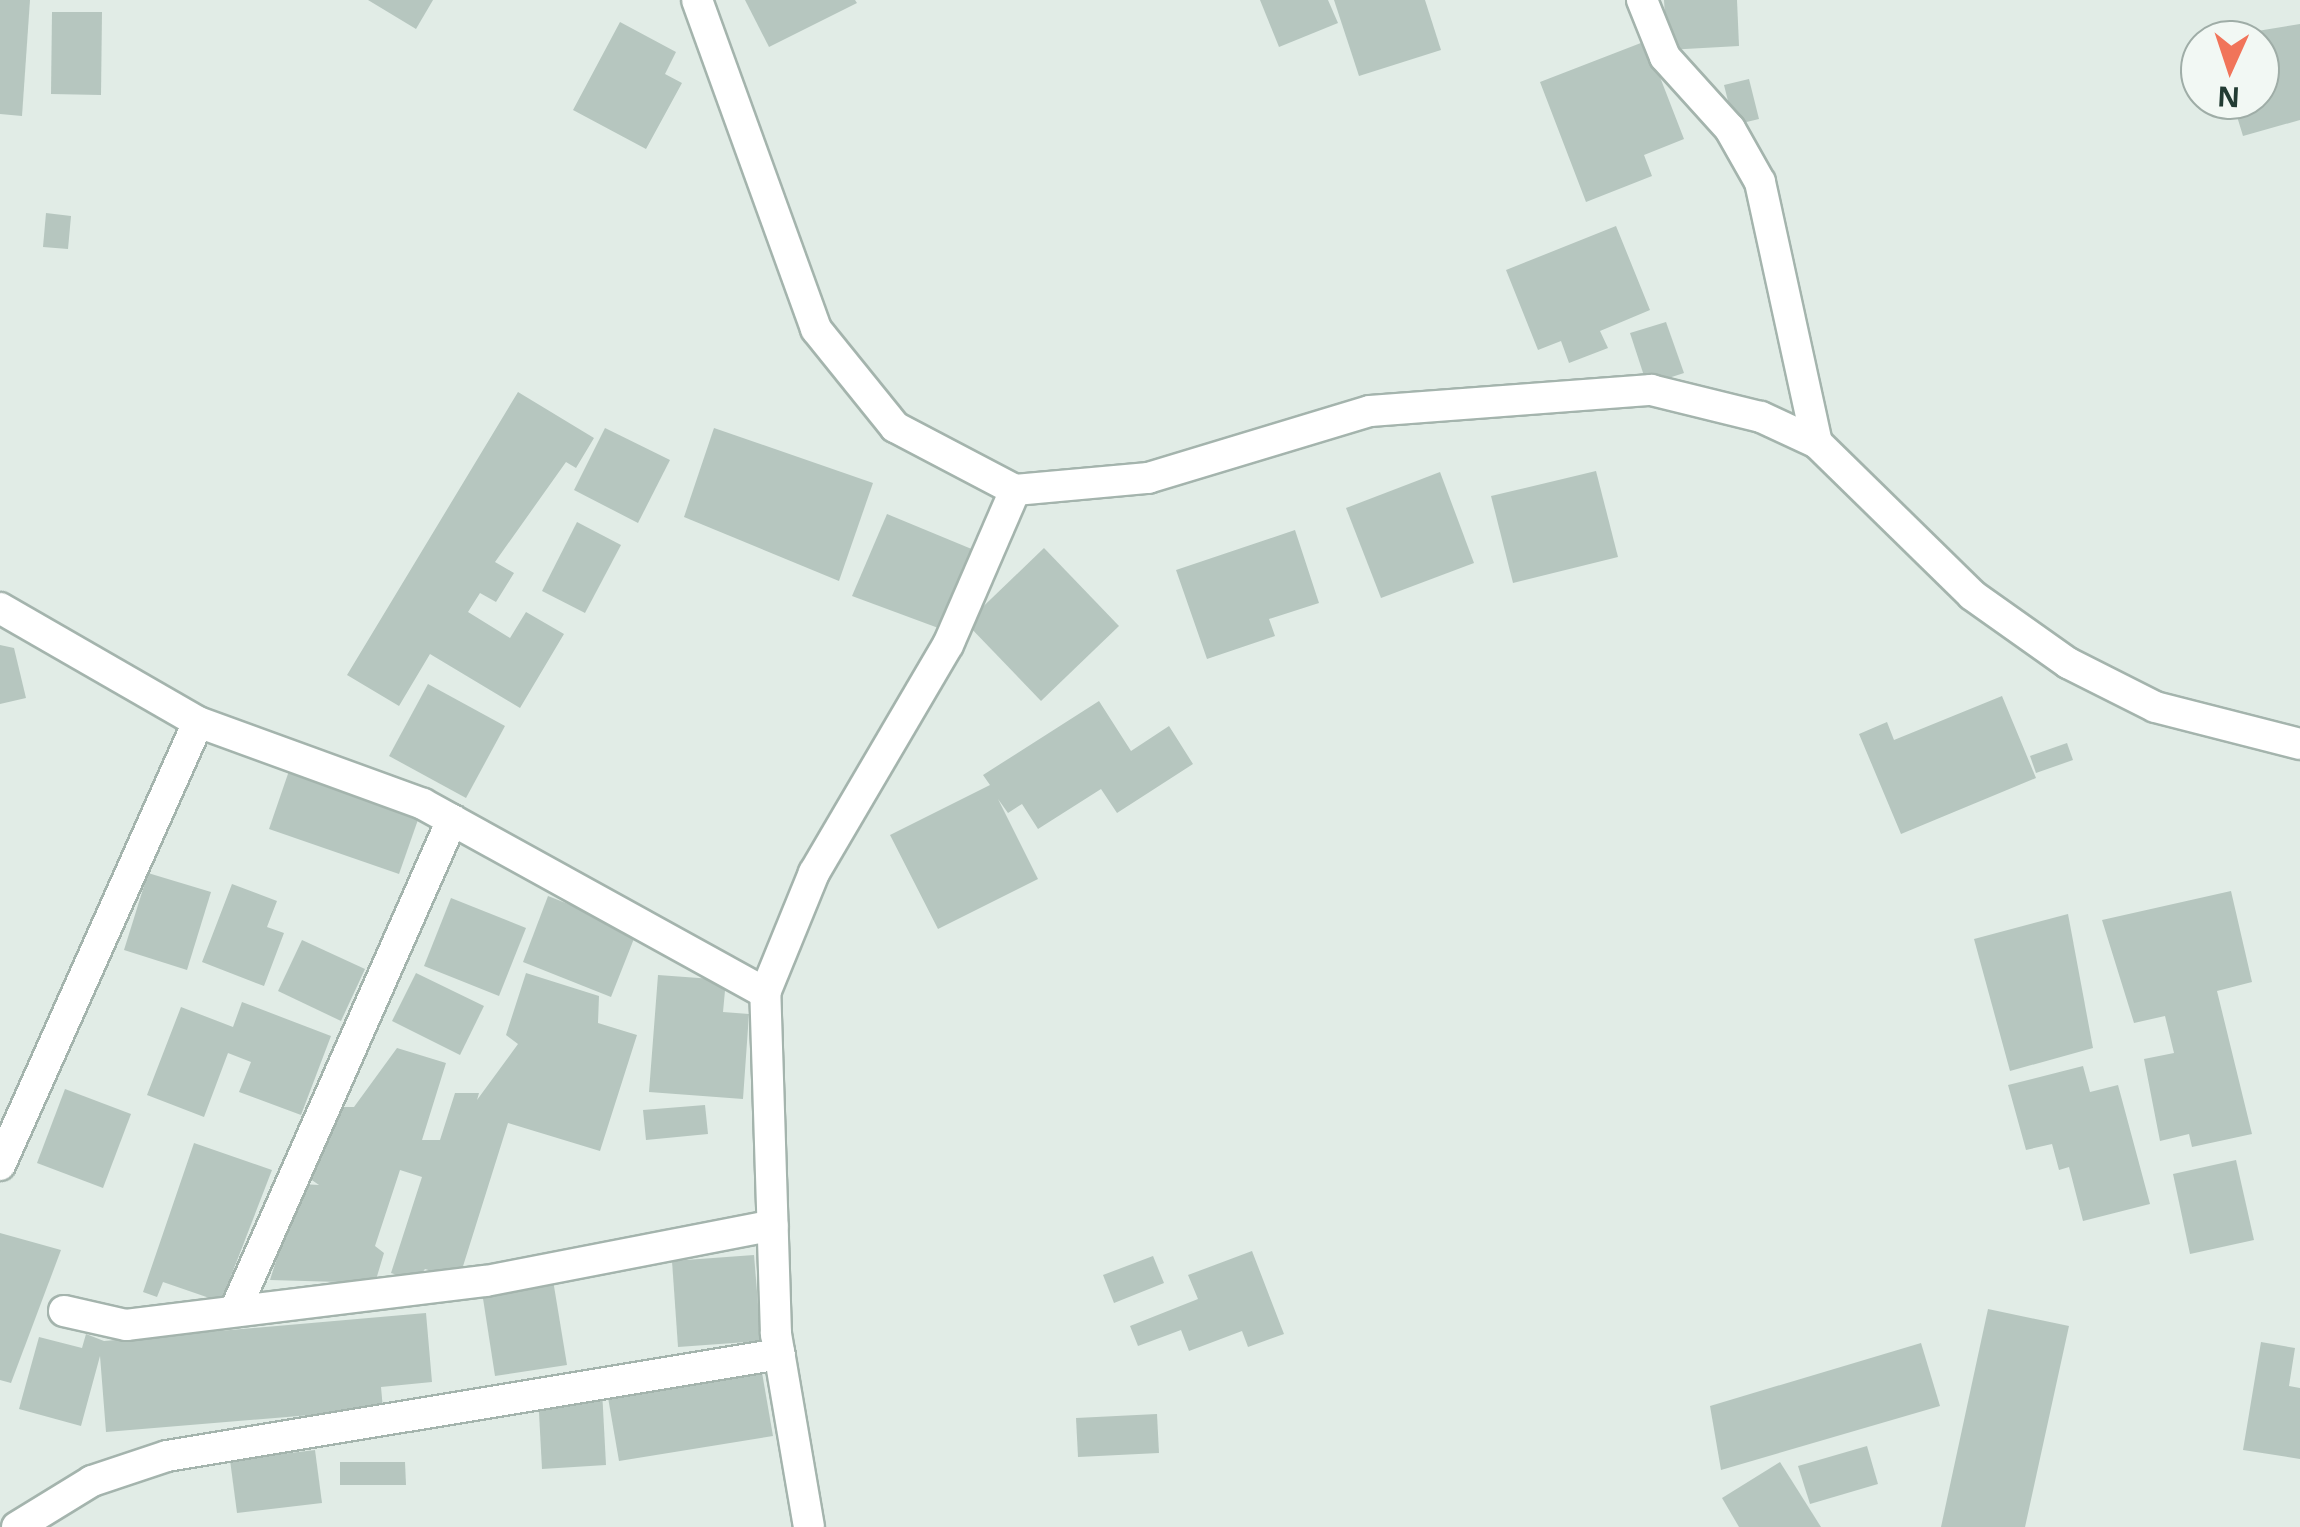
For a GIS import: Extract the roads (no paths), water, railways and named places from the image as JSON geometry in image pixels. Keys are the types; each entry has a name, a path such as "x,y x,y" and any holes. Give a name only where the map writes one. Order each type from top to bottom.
{"street":[{"path":"697,0 816,329 896,427 1015,490 1148,478 1370,411 1497,398 1652,390 1760,417 1816,443 1972,595 2068,662 2155,707 2300,744"},
{"path":"1642,0 1665,57 1730,130 1760,182 1816,443"},
{"path":"809,1527 780,1354 765,993 814,872 948,645 1015,490"},
{"path":"0,608 198,722 452,820 765,993"},
{"path":"0,1166 198,722"},
{"path":"236,1308 452,820"},
{"path":"64,1311 126,1325 236,1308 486,1282 773,1224"},
{"path":"17,1527 92,1481 166,1456 780,1354"}]}
